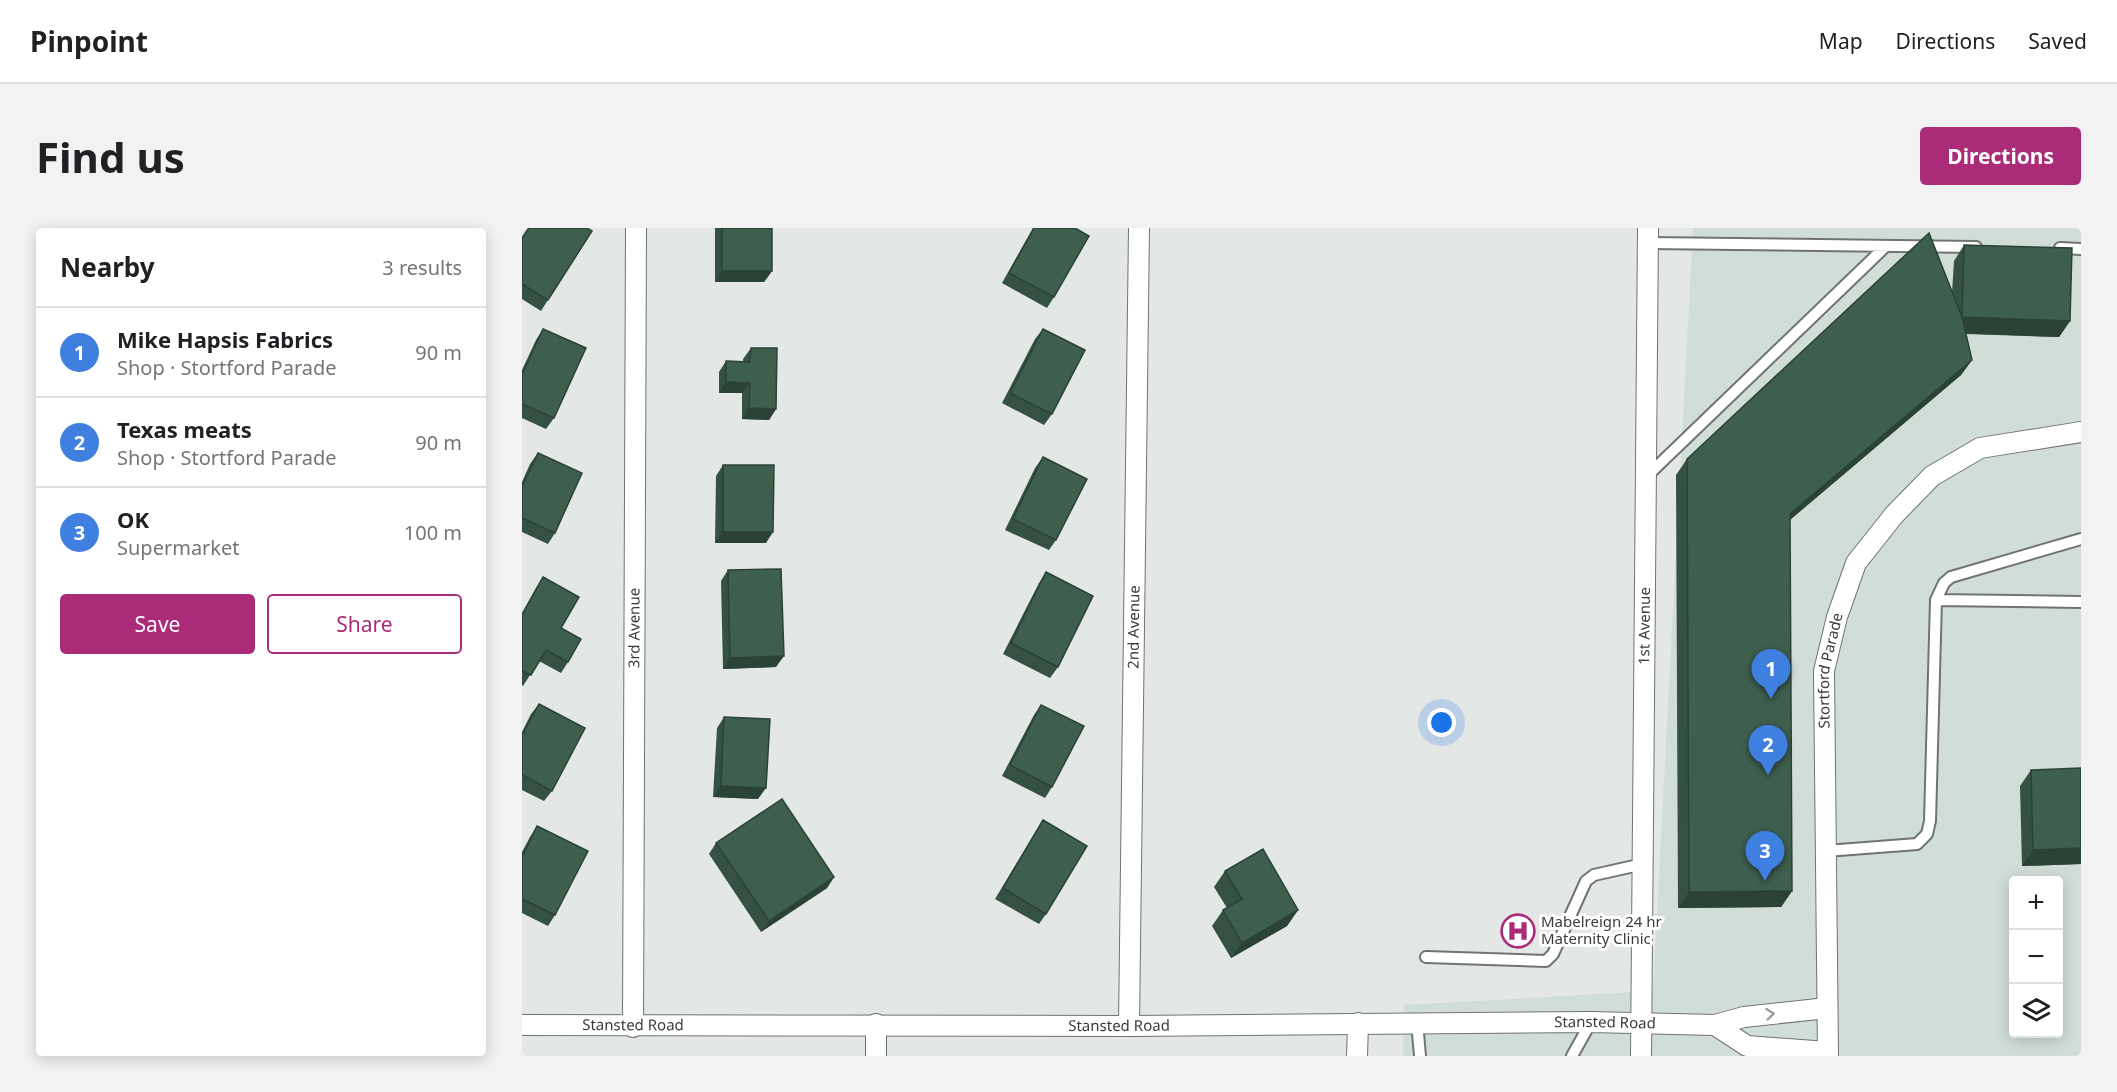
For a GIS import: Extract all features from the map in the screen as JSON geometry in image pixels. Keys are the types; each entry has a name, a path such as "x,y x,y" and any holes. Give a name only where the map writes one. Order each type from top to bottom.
{"street":[{"name":"3rd Avenue","path":"633,1027 636,228"},
{"name":"2nd Avenue","path":"1129,1026 1139,228"},
{"name":"1st Avenue","path":"1641,1056 1648,235"},
{"name":"Stortford Parade","path":"1827,1054 1824,671 1837,617 1856,563 1894,514 1932,476 1942,470 1980,448 2081,432"},
{"name":"Stansted Road","path":"522,1025 633,1027 876,1024 1129,1026 1417,1022 1641,1022 1715,1025 1744,1017 1827,1008"},
{"path":"1357,1056 1358,1023"},
{"path":"876,1024 876,1056"},
{"path":"1715,1025 1747,1046 1827,1054"}],"lane":[{"path":"1648,235 1886,246 1989,247"},
{"path":"1646,477 1886,246"},
{"path":"2047,248 2081,249"},
{"path":"1826,851 1917,844 1927,834 1930,821 1936,600 1944,583 1951,577 2081,539"},
{"path":"1936,600 2081,602"},
{"path":"1426,957 1546,961 1553,954 1586,881 1594,875 1643,864"},
{"path":"1417,1022 1420,1056"},
{"path":"1572,1056 1591,1022"}],"shaded area":[{"path":"1693,228 2081,228 2081,1056 1403,1056 1404,1005 1653,991"}],"building":[{"path":"529,228 587,228 592,231 548,300 522,284 522,238"},
{"path":"722,228 772,228 772,271 722,271"},
{"path":"1034,228 1075,228 1089,236 1054,297 1009,273"},
{"path":"1929,233 1962,317 1972,360 1790,514 1792,891 1689,892 1687,459"},
{"path":"1964,245 2072,248 2070,321 1962,317"},
{"path":"543,329 586,348 554,418 522,404 522,375"},
{"path":"1043,329 1085,350 1052,414 1010,393"},
{"path":"751,348 777,348 776,409 749,408 750,383 726,382 726,361 750,362"},
{"path":"538,453 582,473 555,533 522,518 522,487"},
{"path":"1043,457 1087,479 1056,540 1013,519"},
{"path":"723,465 774,465 773,532 723,532"},
{"path":"781,569 784,656 730,658 728,570"},
{"path":"1046,572 1093,596 1058,667 1011,643"},
{"path":"543,577 579,597 561,628 581,639 568,662 546,650 531,675 522,671 522,615"},
{"path":"539,704 585,728 552,791 522,775 522,735"},
{"path":"1041,705 1084,726 1052,787 1010,765"},
{"path":"724,717 770,719 766,788 721,786"},
{"path":"2081,768 2081,848 2033,850 2031,770"},
{"path":"782,799 834,877 769,921 716,843"},
{"path":"1043,820 1087,846 1046,914 1003,888"},
{"path":"537,826 588,851 555,915 522,899 522,857"},
{"path":"1263,849 1298,910 1242,943 1223,910 1242,899 1225,871"}],"place":[{"name":"Mike Hapsis Fabrics","path":"1771,699"},
{"name":"Texas meats","path":"1768,775"},
{"name":"OK","path":"1765,881"},
{"name":"Mabelreign 24 hr Maternity Clinic","path":"1518,931"}]}
